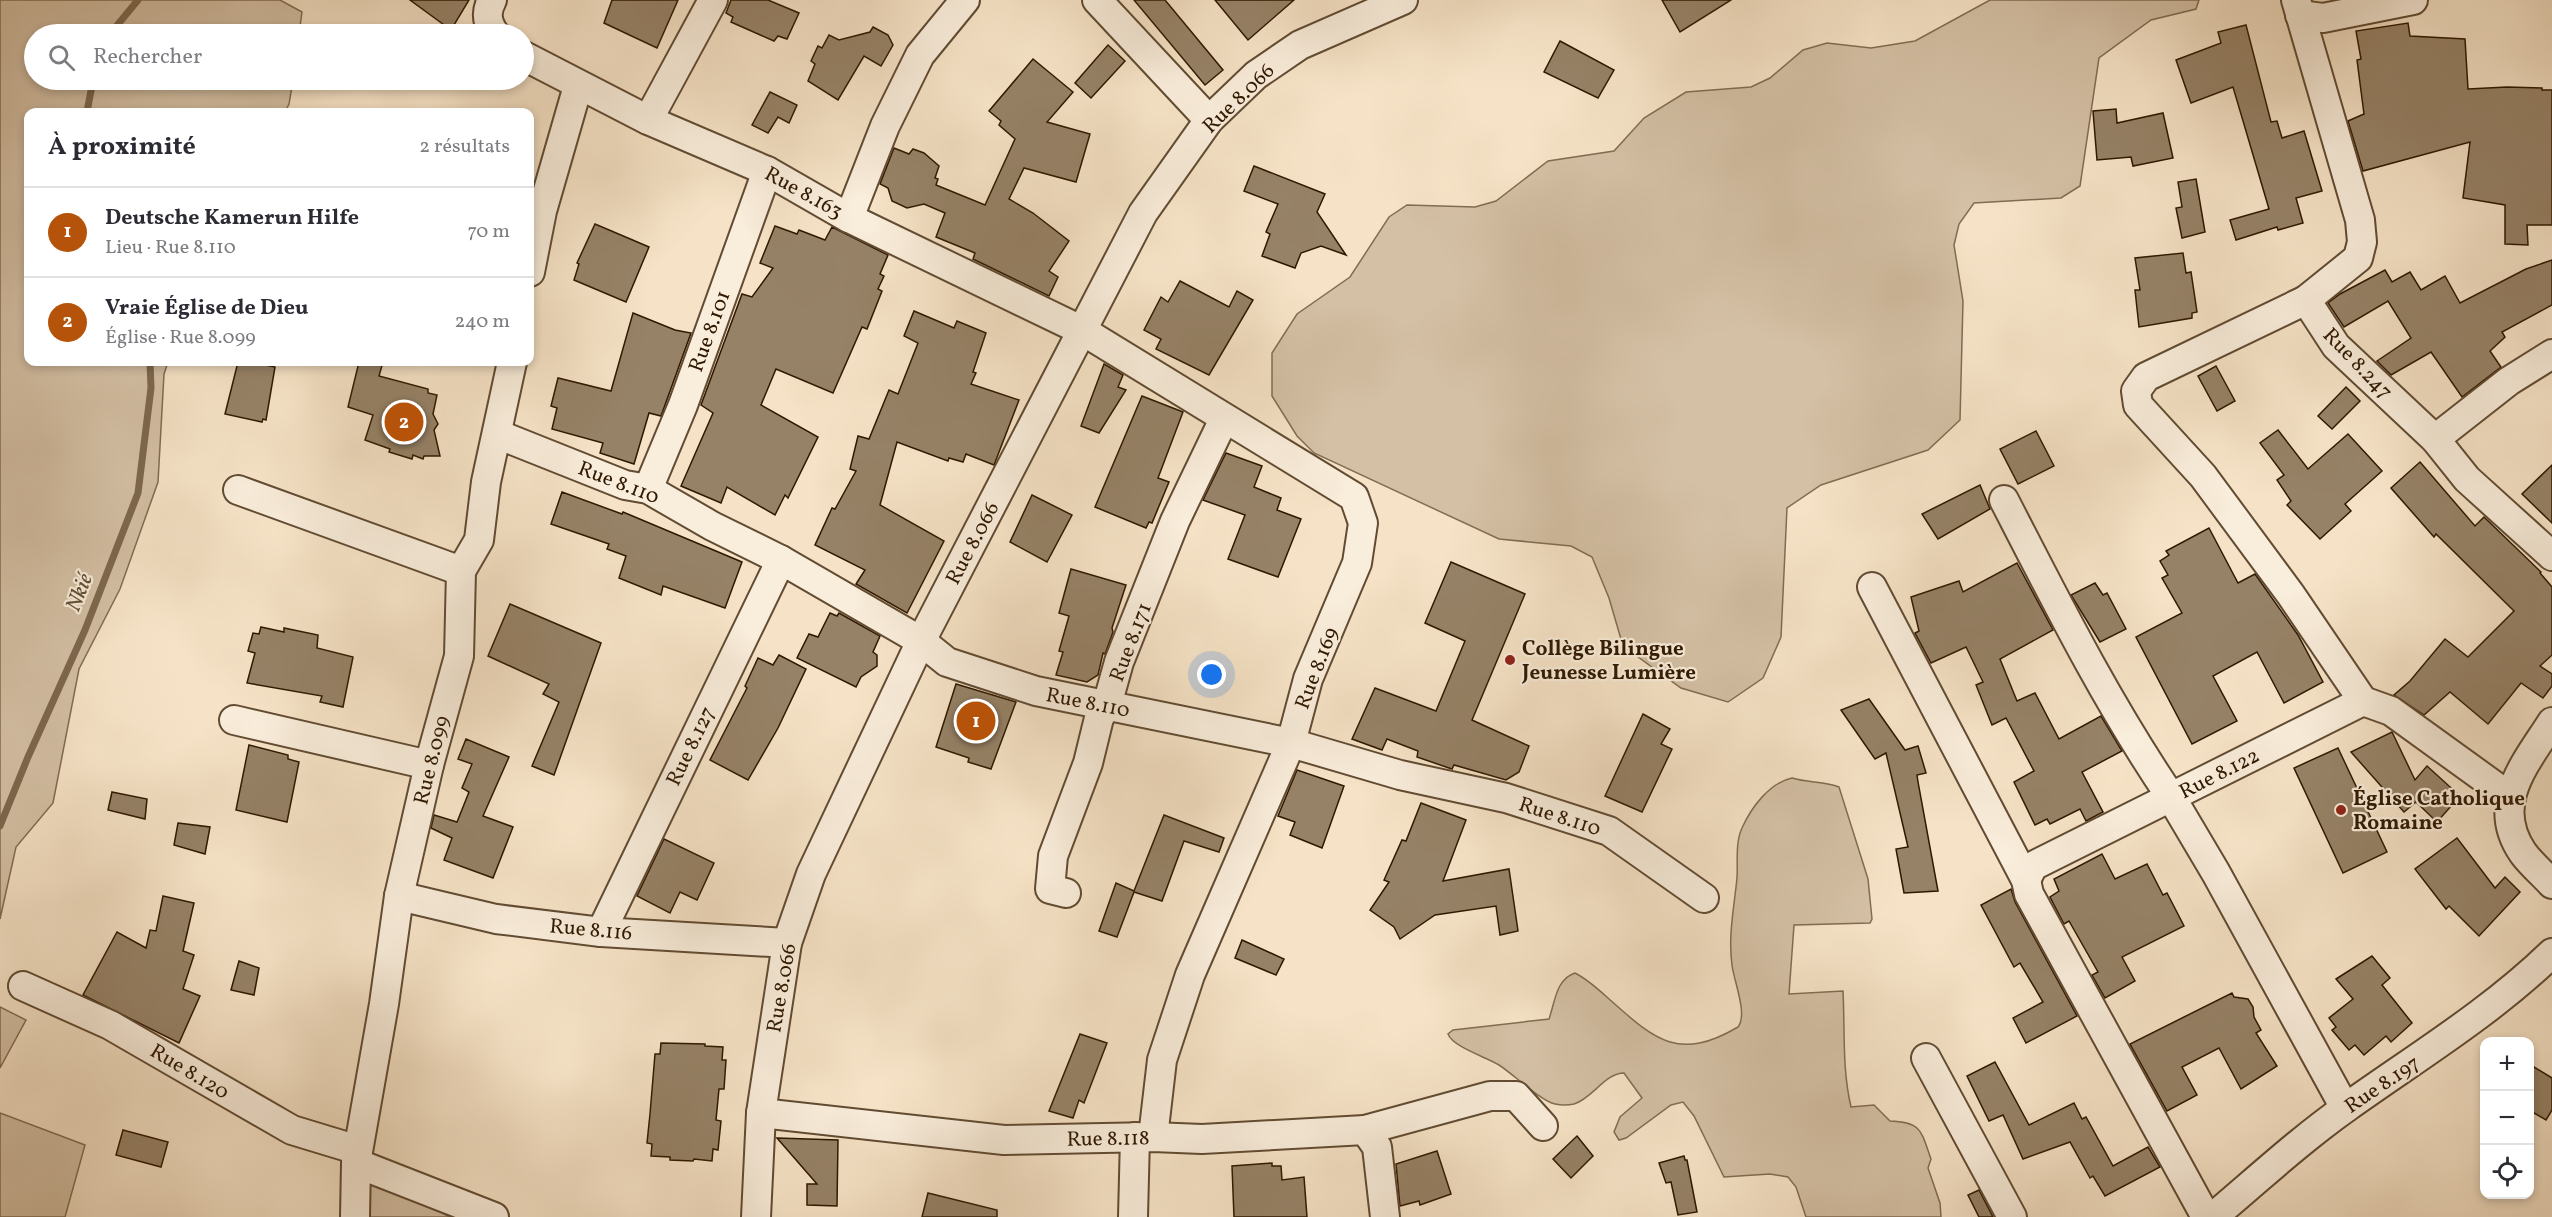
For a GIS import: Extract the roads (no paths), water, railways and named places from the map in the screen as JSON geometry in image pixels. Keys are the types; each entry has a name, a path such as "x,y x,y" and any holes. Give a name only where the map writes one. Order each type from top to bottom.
{"street":[{"path":"488,24 487,9 492,0"},
{"path":"648,120 713,0"},
{"path":"849,218 885,126 920,55 965,0"},
{"path":"1097,0 1209,120"},
{"name":"Rue 8.066","path":"756,1217 761,1113 787,943 811,874 921,641 1143,213 1209,120 1256,75 1300,45 1403,0"},
{"path":"2298,8 2323,18 2412,0"},
{"path":"2298,8 2360,220 2362,242 2358,258 2306,300 2146,377 2136,391 2138,405 2203,476 2291,595 2363,701 2391,711 2510,797"},
{"name":"Rue 8.163","path":"534,62 648,120 766,171 849,218 1083,331"},
{"path":"534,252 542,211 578,86"},
{"name":"Rue 8.101","path":"648,489 683,405 766,171"},
{"name":"Rue 8.247","path":"2306,300 2315,318 2336,346 2435,439 2467,479 2552,556"},
{"name":"Rue 8.169","path":"1083,331 1354,497 1363,523 1357,563 1308,679 1291,743 1190,975 1162,1060 1144,1137 1133,1217"},
{"path":"2435,439 2509,381 2552,354"},
{"name":"Rue 8.099","path":"355,1217 357,1157 384,1004 399,896 429,765 459,656 461,571 479,540 486,482 511,366"},
{"name":"Rue 8.171","path":"1066,893 1050,889 1053,856 1088,763 1099,718 1107,705 1119,662 1175,521 1224,419"},
{"name":"Rue 8.110","path":"496,434 624,485 648,489 712,526 781,560 921,641 946,662 1036,691 1291,743 1400,775 1506,798 1609,831 1704,898"},
{"path":"238,490 461,571"},
{"path":"2004,500 2136,746 2171,797 2033,866 2026,880"},
{"name":"Rue 8.127","path":"601,932 781,560"},
{"path":"1872,587 2026,880 2029,894 2206,1217"},
{"name":"Rue 8.122","path":"2345,1108 2216,873 2171,797 2363,701"},
{"path":"234,720 429,765"},
{"path":"2552,722 2516,779 2510,797 2509,821 2523,852 2552,884"},
{"name":"Rue 8.116","path":"399,896 496,920 601,932 787,943"},
{"name":"Rue 8.197","path":"2213,1217 2345,1108 2438,1046 2530,974 2552,953"},
{"name":"Rue 8.120","path":"23,986 110,1025 292,1130 494,1217"},
{"path":"1926,1058 2012,1217"},
{"name":"Rue 8.118","path":"761,1113 1004,1140 1144,1137 1202,1139 1365,1130 1490,1096 1516,1096 1543,1125"},
{"path":"1365,1130 1377,1147 1384,1217"}],"waterway":[{"name":"Nkié","path":"118,24 138,0"},
{"name":"Nkié","path":"88,108 91,90"},
{"name":"Nkié","path":"0,826 85,630 138,493 151,388 150,366"}],"place":[{"name":"Vraie Église de Dieu","path":"404,422"},
{"name":"Collège Bilingue Jeunesse Lumière","path":"1510,660"},
{"name":"Deutsche Kamerun Hilfe","path":"976,721"},
{"name":"Église Catholique Romaine","path":"2341,810"}]}
